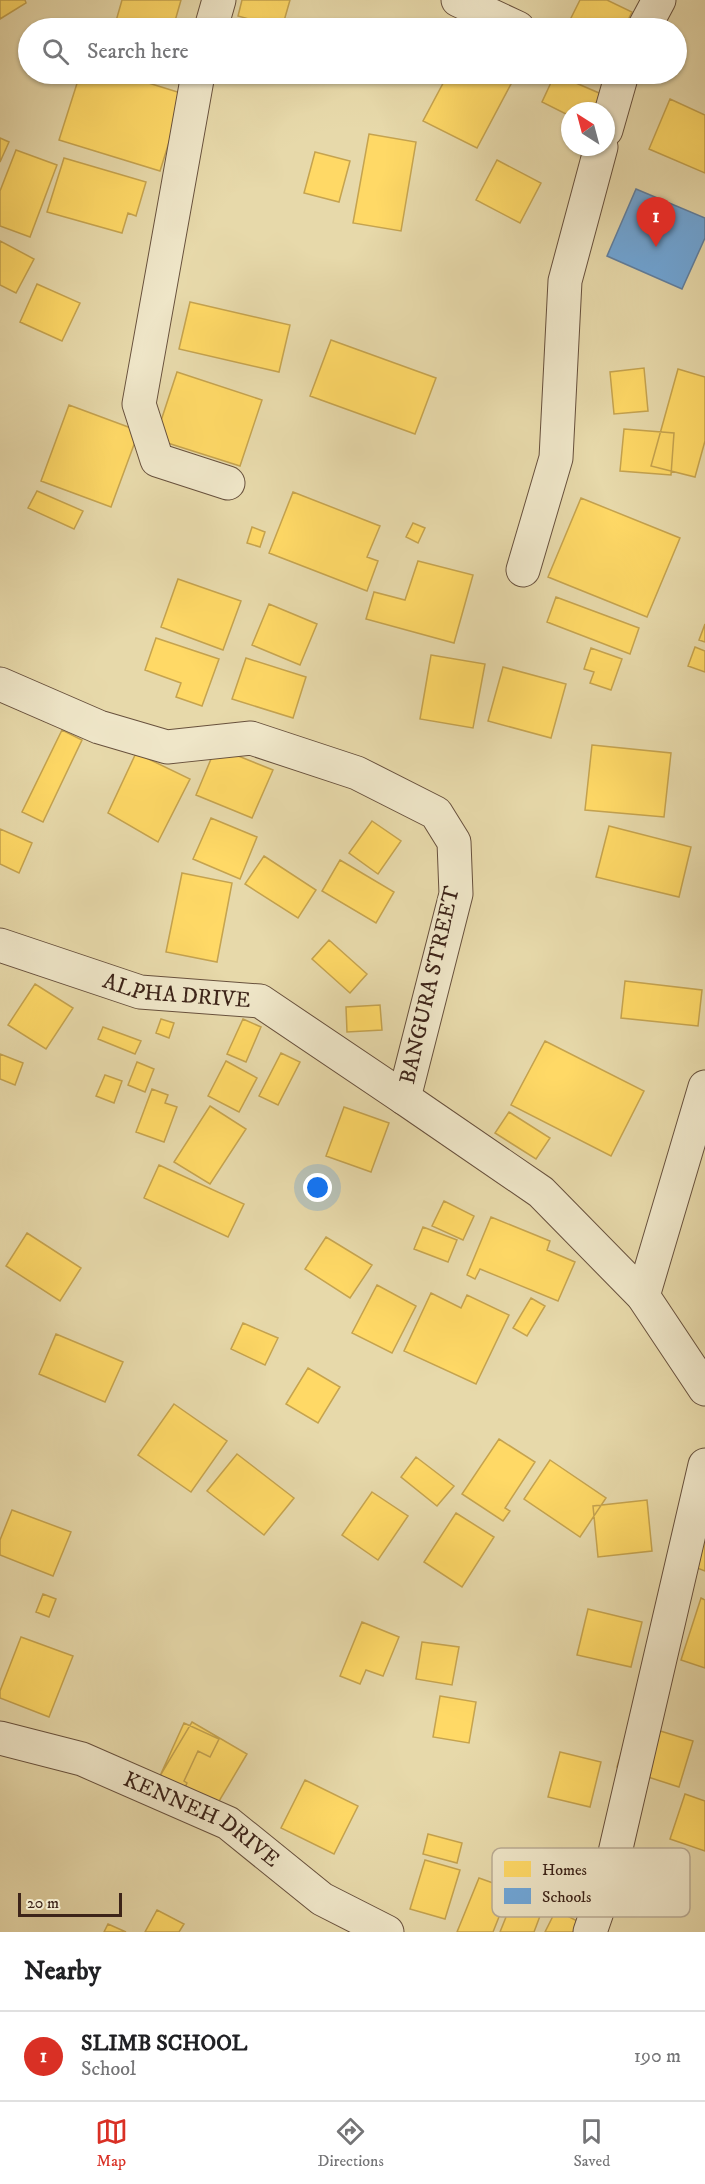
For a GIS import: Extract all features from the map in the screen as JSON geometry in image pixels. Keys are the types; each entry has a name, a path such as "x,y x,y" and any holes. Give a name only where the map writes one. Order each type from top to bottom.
{"street":[{"path":"214,18 219,0"},
{"path":"458,0 497,18"},
{"path":"649,18 659,0"},
{"path":"196,84 139,404 157,460 228,483"},
{"path":"612,102 617,84"},
{"path":"523,570 556,458 565,281 599,156"},
{"name":"BANGURA STREET","path":"0,684 99,726 167,747 251,738 357,773 436,813 454,842 456,894 404,1098 542,1192 643,1296 705,1389"},
{"name":"ALPHA DRIVE","path":"0,945 140,992 260,1001 404,1098"},
{"path":"643,1296 698,1143 705,1087"},
{"path":"616,1848 705,1465"},
{"name":"KENNEH DRIVE","path":"0,1738 82,1759 228,1824 321,1899 387,1932"},
{"path":"590,1932 595,1917"}],"building: Homes":[{"path":"0,0 25,0 26,3 0,19"},
{"path":"122,0 181,0 176,18 117,18"},
{"path":"242,0 290,0 285,18 238,16"},
{"path":"580,0 607,0 632,12 629,18 571,18"},
{"path":"77,84 152,84 184,94 160,171 59,140"},
{"path":"443,84 511,84 477,148 423,121"},
{"path":"550,84 578,84 606,96 603,102 561,102 561,112 542,102"},
{"path":"670,99 705,115 705,173 649,149"},
{"path":"369,134 416,142 401,231 353,223"},
{"path":"0,138 9,142 0,162"},
{"path":"16,150 57,165 30,237 0,226 0,191"},
{"path":"315,152 350,161 339,202 304,193"},
{"path":"64,158 146,182 136,216 128,213 122,233 47,212"},
{"path":"497,160 541,183 520,223 476,200"},
{"path":"0,241 34,259 16,293 0,285"},
{"path":"37,284 80,303 62,341 20,322"},
{"path":"190,302 290,325 279,372 179,349"},
{"path":"331,340 436,378 415,434 310,396"},
{"path":"644,368 648,411 614,414 610,372"},
{"path":"678,369 705,377 705,441 695,477 651,466"},
{"path":"177,372 262,400 240,466 155,439"},
{"path":"69,405 139,431 111,507 41,481"},
{"path":"624,429 674,433 671,475 620,471"},
{"path":"37,491 83,511 74,529 28,508"},
{"path":"293,492 380,526 367,557 378,561 367,591 269,553"},
{"path":"581,498 680,538 647,617 548,577"},
{"path":"413,523 425,528 418,543 406,537"},
{"path":"252,527 265,532 260,547 247,543"},
{"path":"418,561 473,575 454,643 366,619 374,592 405,600"},
{"path":"178,579 241,601 223,650 161,627"},
{"path":"556,597 639,628 630,654 547,622"},
{"path":"269,604 317,624 300,665 252,645"},
{"path":"705,624 705,642 699,640"},
{"path":"156,638 219,659 202,706 176,697 181,683 145,670"},
{"path":"695,647 705,651 705,672 688,666"},
{"path":"591,648 622,659 611,690 590,683 594,672 584,669"},
{"path":"431,655 485,664 473,728 420,719"},
{"path":"246,658 306,677 293,718 232,699"},
{"path":"503,667 566,684 551,738 488,721"},
{"path":"62,730 82,740 43,822 22,812"},
{"path":"592,745 671,753 664,817 585,810"},
{"path":"216,747 273,770 252,818 196,795"},
{"path":"136,753 190,779 158,842 108,813"},
{"path":"211,818 257,837 240,879 193,859"},
{"path":"372,821 401,841 378,874 349,853"},
{"path":"609,826 691,847 679,897 596,877"},
{"path":"0,829 32,843 19,873 0,864"},
{"path":"264,856 316,890 298,918 245,884"},
{"path":"340,860 394,892 376,923 322,891"},
{"path":"182,873 232,883 217,962 166,952"},
{"path":"329,940 367,974 350,993 312,959"},
{"path":"625,981 702,990 698,1026 621,1018"},
{"path":"35,984 73,1008 46,1049 8,1025"},
{"path":"380,1005 382,1030 347,1032 346,1007"},
{"path":"161,1019 174,1023 169,1038 156,1033"},
{"path":"243,1019 261,1027 246,1062 227,1054"},
{"path":"103,1027 141,1041 135,1054 98,1039"},
{"path":"545,1041 644,1091 611,1156 511,1105"},
{"path":"281,1053 300,1062 278,1105 259,1096"},
{"path":"0,1054 23,1063 15,1085 0,1079"},
{"path":"226,1061 257,1078 239,1112 208,1096"},
{"path":"137,1062 154,1069 145,1092 128,1085"},
{"path":"105,1075 122,1081 114,1103 96,1096"},
{"path":"152,1089 168,1095 165,1103 177,1107 164,1142 136,1132"},
{"path":"210,1106 246,1129 210,1184 174,1162"},
{"path":"344,1107 389,1123 371,1172 326,1156"},
{"path":"509,1112 550,1138 536,1159 495,1133"},
{"path":"159,1165 244,1204 228,1237 144,1198"},
{"path":"444,1201 474,1216 463,1240 432,1226"},
{"path":"491,1217 550,1241 547,1250 575,1262 558,1301 480,1269 475,1279 467,1275"},
{"path":"423,1227 457,1240 448,1262 414,1249"},
{"path":"27,1233 81,1268 60,1301 6,1266"},
{"path":"326,1237 372,1265 350,1298 305,1269"},
{"path":"377,1285 416,1306 392,1353 352,1333"},
{"path":"431,1293 461,1308 467,1295 509,1315 476,1384 404,1351"},
{"path":"531,1298 545,1306 527,1336 513,1328"},
{"path":"243,1323 278,1338 265,1365 231,1349"},
{"path":"56,1334 123,1362 105,1402 39,1374"},
{"path":"308,1368 340,1387 318,1423 286,1404"},
{"path":"174,1404 227,1441 191,1492 138,1455"},
{"path":"499,1439 535,1462 505,1508 510,1511 503,1521 462,1494"},
{"path":"237,1454 294,1498 264,1535 207,1491"},
{"path":"416,1457 454,1486 437,1506 401,1477"},
{"path":"550,1460 606,1498 580,1537 524,1499"},
{"path":"372,1492 408,1516 378,1560 342,1535"},
{"path":"647,1500 652,1551 598,1557 593,1506"},
{"path":"12,1510 71,1532 53,1576 0,1555 0,1540"},
{"path":"456,1513 494,1537 462,1587 424,1562"},
{"path":"705,1533 705,1571 692,1566"},
{"path":"43,1594 56,1599 49,1617 36,1612"},
{"path":"701,1598 705,1600 705,1668 681,1660"},
{"path":"588,1609 642,1622 631,1667 577,1655"},
{"path":"362,1622 399,1637 383,1676 366,1670 360,1684 340,1676"},
{"path":"21,1637 73,1656 49,1717 0,1698 0,1691"},
{"path":"422,1642 459,1647 452,1685 416,1679"},
{"path":"440,1696 476,1702 469,1743 433,1737"},
{"path":"192,1722 247,1754 212,1813 157,1781"},
{"path":"631,1722 693,1741 679,1787 617,1767"},
{"path":"184,1723 219,1739 210,1757 198,1751 184,1781 187,1783 180,1798 155,1787"},
{"path":"560,1752 601,1762 590,1807 548,1797"},
{"path":"305,1780 358,1806 334,1854 281,1828"},
{"path":"685,1794 705,1801 705,1851 670,1839"},
{"path":"428,1834 462,1843 457,1863 423,1854"},
{"path":"425,1860 460,1870 445,1919 410,1909"},
{"path":"479,1878 492,1883 492,1917 499,1917 493,1932 457,1932"},
{"path":"157,1910 184,1924 179,1932 145,1932"},
{"path":"506,1917 540,1917 534,1932 500,1932"},
{"path":"552,1917 570,1917 585,1925 581,1932 545,1932"},
{"path":"108,1924 126,1932 104,1932"}],"building: Schools":[{"path":"636,189 705,218 705,238 682,289 607,256"}],"place":[{"name":"SLIMB SCHOOL","path":"656,247"}]}
